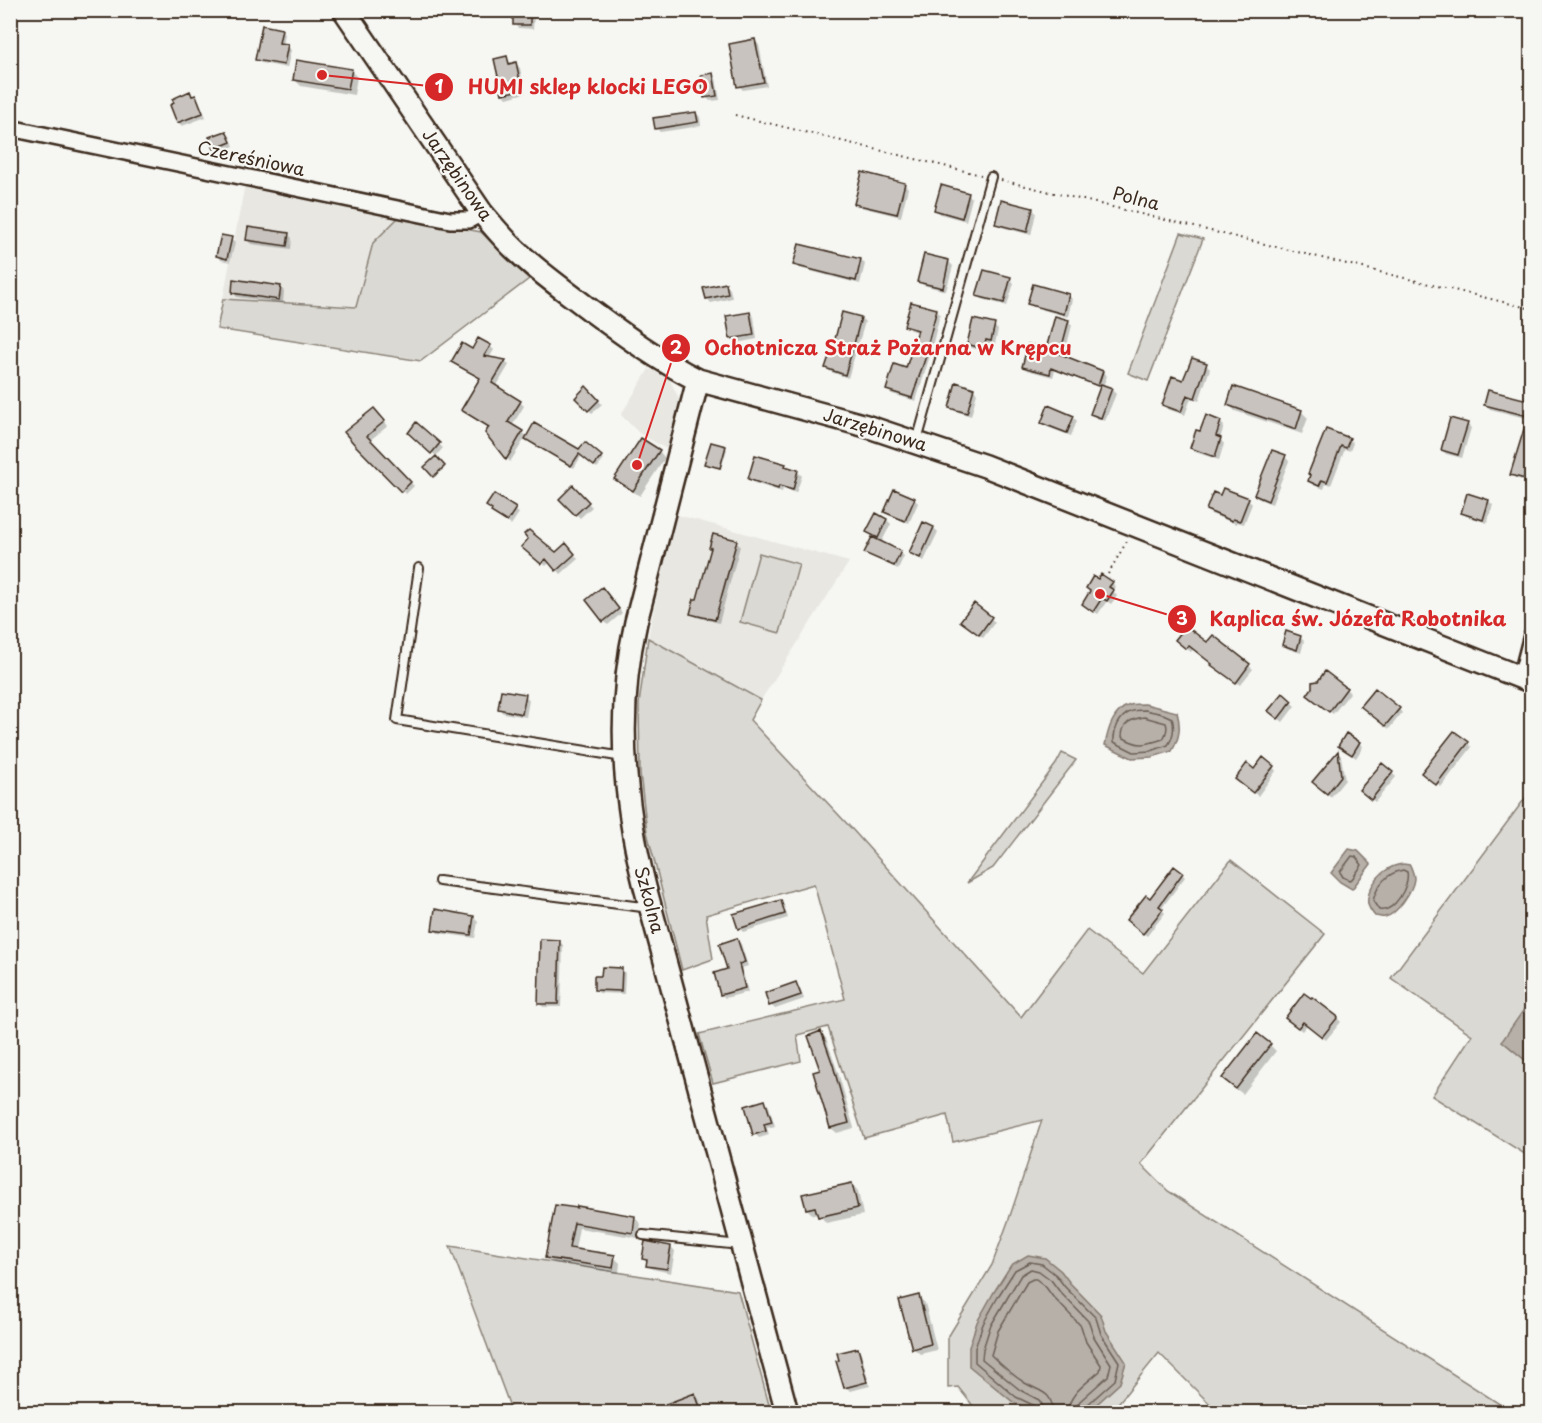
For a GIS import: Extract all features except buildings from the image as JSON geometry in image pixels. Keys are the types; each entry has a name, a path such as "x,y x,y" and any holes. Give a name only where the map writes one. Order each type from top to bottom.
{"street":[{"name":"Jarzębinowa","path":"344,10 483,213 502,236 544,275 630,340 672,367 698,380 866,426 985,466 1526,680"},
{"name":"Czereśniowa","path":"10,128 450,220 469,220 483,213"},
{"name":"Szkolna","path":"698,380 635,625 629,658 624,697 629,814 637,856 787,1413"},
{"path":"1526,680 1532,635"}],"lane":[{"path":"917,442 991,177"},
{"path":"419,568 397,720 625,757"},
{"path":"439,881 651,908"},
{"path":"643,1235 742,1245"}],"path":[{"name":"Polna","path":"735,115 1532,309"},
{"path":"1108,574 1131,533"}],"shaded area":[{"path":"245,184 400,216 373,243 356,307 223,299"},
{"path":"400,216 481,232 529,279 421,361 217,329 223,299 356,307 373,243"},
{"path":"1181,233 1203,239 1148,381 1128,373"},
{"path":"649,369 668,376 681,403 668,450 639,433 621,415"},
{"path":"674,514 849,562 761,700 648,638"},
{"path":"759,553 799,564 780,633 740,622"},
{"path":"648,638 761,700 750,720 851,828 1021,1017 1087,930 1143,973 1231,860 1325,934 1141,1164 1168,1191 1512,1412 1218,1412 1159,1353 1111,1412 978,1412 958,1387 948,1388 948,1337 992,1265 1042,1120 953,1142 947,1115 864,1138 828,1027 797,1035 801,1061 713,1083 699,1034 845,999 814,884 706,915 713,959 682,970 647,832 640,773 639,704"},
{"path":"1062,753 1076,760 993,868 967,883 1056,764"},
{"path":"1526,797 1531,800 1531,1158 1432,1096 1472,1035 1391,978"},
{"path":"450,1246 738,1291 771,1412 512,1412"}],"water":[{"path":"1145,704 1177,712 1179,732 1172,751 1152,757 1132,758 1105,745 1110,727 1119,711 1130,705"},
{"path":"1349,849 1358,851 1371,864 1352,889 1331,873"},
{"path":"1403,864 1410,865 1414,875 1408,895 1390,915 1375,916 1368,904 1372,886 1387,870"},
{"path":"1525,1008 1531,1013 1531,1063 1502,1041"},
{"path":"1028,1255 1045,1258 1061,1271 1101,1315 1106,1331 1126,1362 1120,1383 1088,1412 1036,1412 1013,1402 969,1366 969,1347 977,1322 1011,1265"}],"place":[{"name":"HUMI sklep klocki LEGO","path":"322,75"},
{"name":"Ochotnicza Straż Pożarna w Krępcu","path":"637,465"},
{"name":"Kaplica św. Józefa Robotnika","path":"1100,594"}]}
